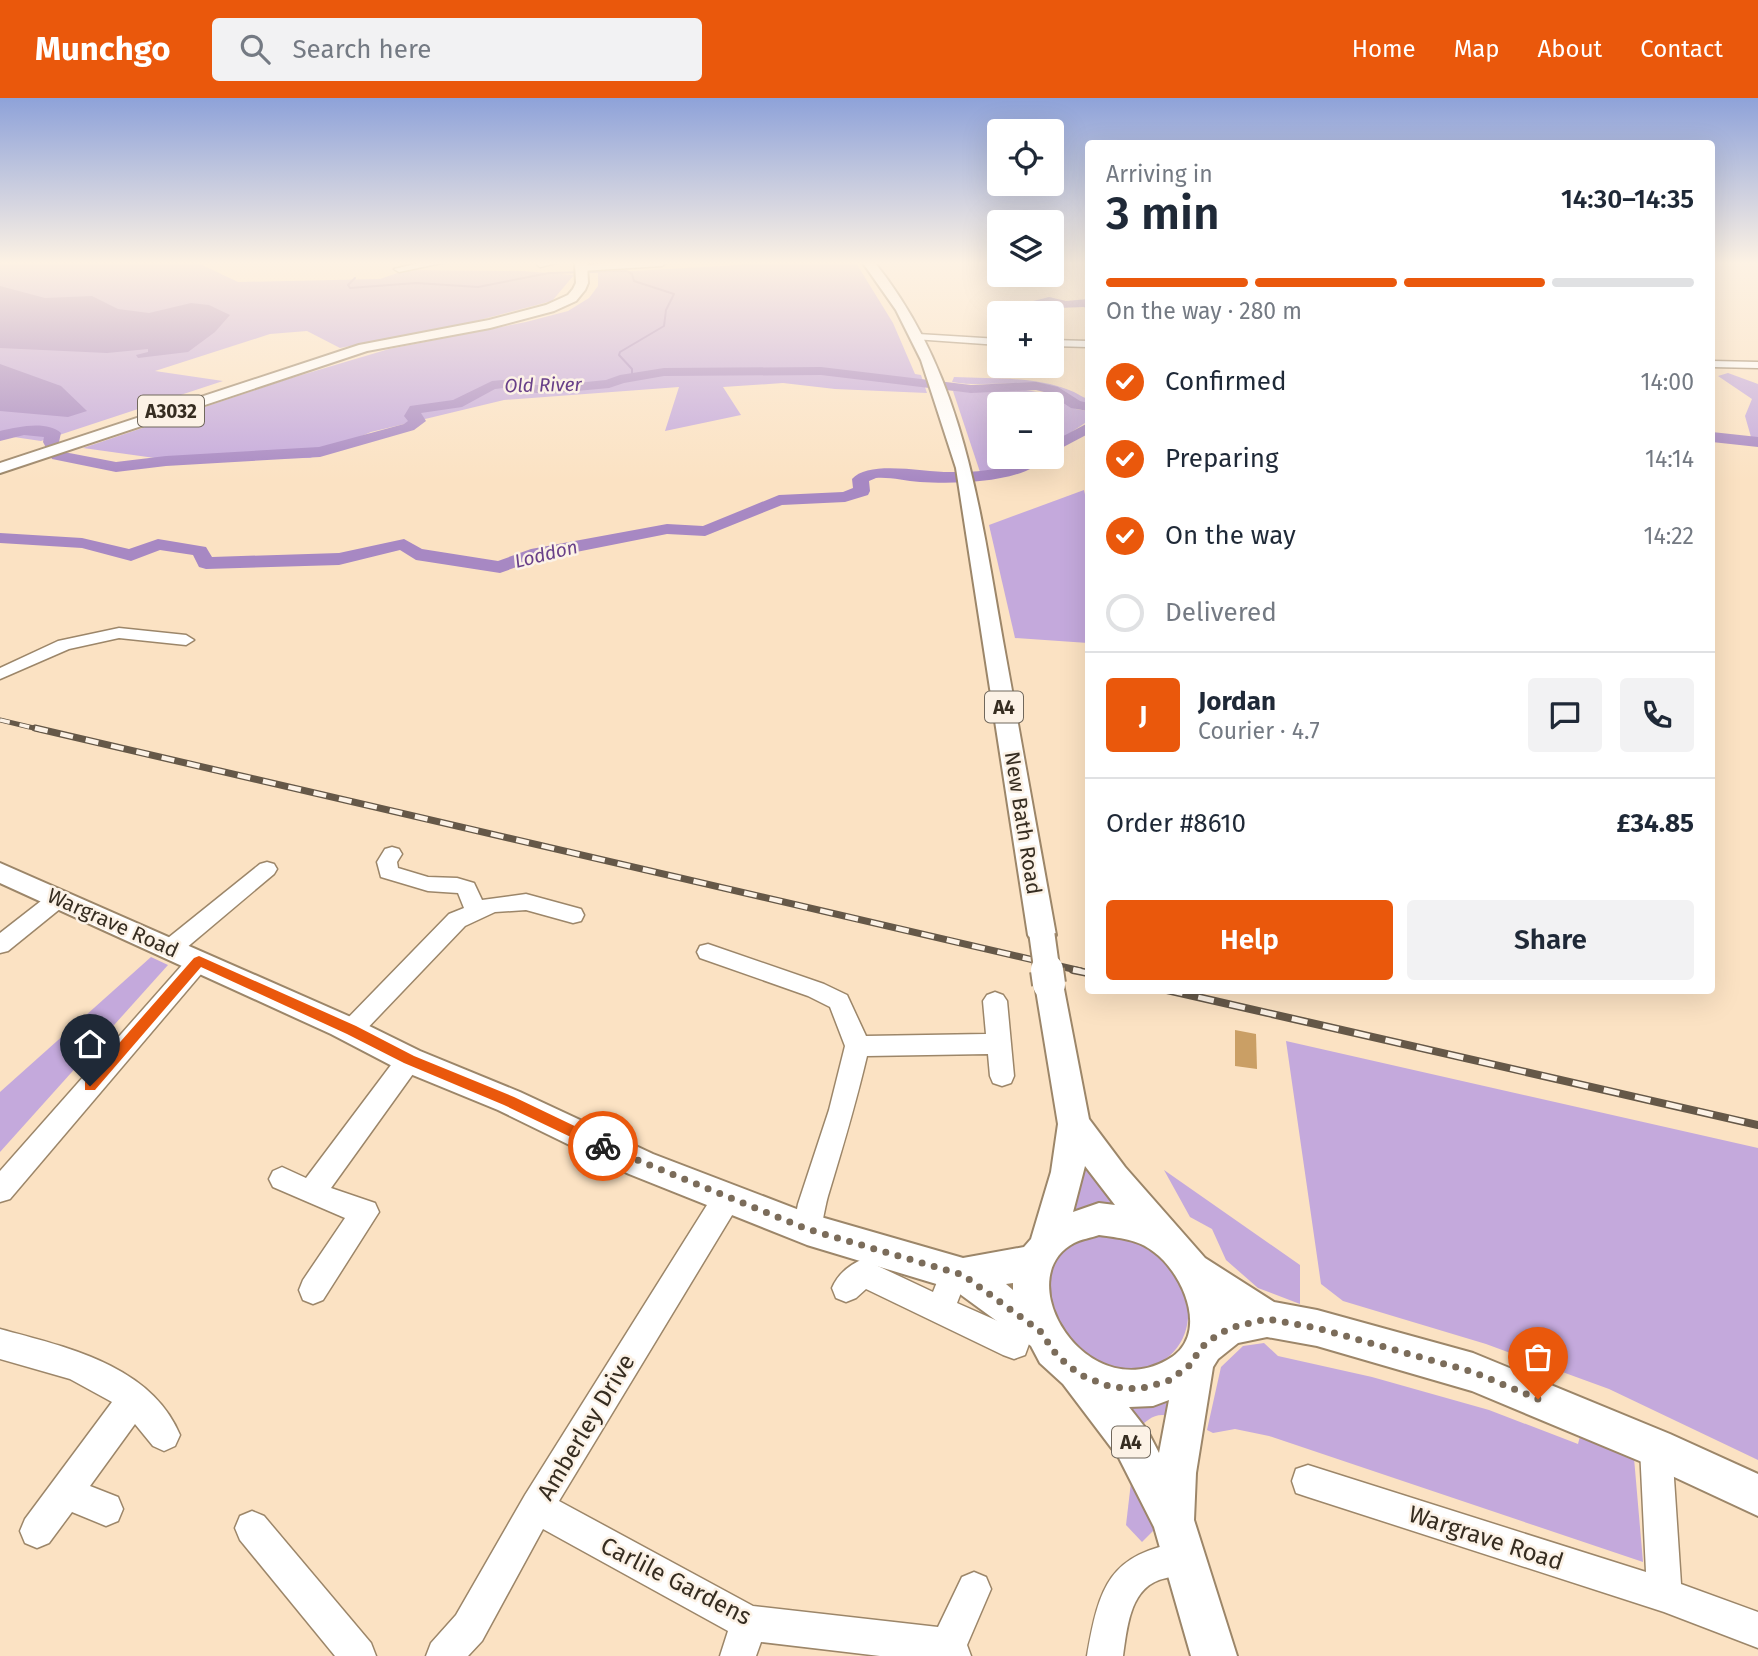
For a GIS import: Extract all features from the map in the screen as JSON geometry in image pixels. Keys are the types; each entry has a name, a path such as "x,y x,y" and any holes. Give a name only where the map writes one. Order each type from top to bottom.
{"main road":[{"name":"A3032","path":"0,468 364,348 428,336"},
{"name":"New Bath Road","path":"918,337 943,396 965,474 1074,1124 1068,1172 1041,1254"},
{"name":"Wargrave Road","path":"0,872 351,1030 409,1060 509,1101 641,1164 807,1229 959,1274 1027,1337"},
{"name":"New Bath Road","path":"1074,1124 1113,1178 1165,1238"},
{"path":"1198,1353 1208,1328 1208,1305 1195,1270 1184,1255 1165,1238 1133,1222 1099,1219 1066,1228 1041,1254 1031,1281 1027,1337 1056,1354 1076,1372 1111,1387 1139,1389 1168,1381 1230,1328 1267,1319 1317,1328 1473,1372 1656,1448 1758,1495"},
{"name":"Wargrave Road","path":"959,1274 1041,1254"},
{"path":"1195,1270 1267,1319"},
{"name":"A4","path":"1179,1539 1176,1473 1198,1353"},
{"name":"A4","path":"1076,1372 1133,1444 1179,1539 1214,1656"}],"street":[{"path":"918,337 987,341"},
{"path":"1064,343 1085,344"},
{"path":"1715,364 1758,365"},
{"path":"0,674 64,645 119,633 186,640"},
{"path":"392,854 387,862 388,872 428,884 467,888 476,912"},
{"path":"171,948 267,869"},
{"path":"0,945 58,899"},
{"path":"351,1030 457,920 492,905 526,902 573,915"},
{"path":"714,960 816,990 839,1001 857,1046 842,1110 812,1204 807,1229"},
{"path":"0,1190 199,961"},
{"path":"995,1001 1002,1076"},
{"path":"857,1046 999,1044"},
{"path":"311,1194 409,1060"},
{"path":"282,1178 311,1194 365,1212 313,1290"},
{"name":"Amberley Drive","path":"444,1656 469,1628 537,1507 727,1198"},
{"path":"846,1288 863,1273 940,1310 1027,1337"},
{"path":"940,1310 959,1274"},
{"path":"0,1345 76,1365 135,1398 164,1434"},
{"path":"37,1531 135,1398"},
{"path":"1656,1448 1664,1595"},
{"name":"Wargrave Road","path":"1308,1481 1664,1595 1758,1630"},
{"path":"64,1492 106,1509"},
{"name":"Carlile Gardens","path":"537,1507 749,1623 951,1651 974,1588"},
{"path":"252,1528 358,1656"},
{"path":"1105,1656 1125,1583 1179,1539"},
{"path":"738,1656 749,1623"}],"shaded area":[{"path":"0,336 265,336 155,371 223,381 41,441 0,435"},
{"path":"0,336 210,336 188,352 138,358 136,355 148,352 148,349 107,353 0,348"},
{"path":"316,336 403,336 340,348"},
{"path":"456,336 898,336 915,374 921,375 927,393 835,389 783,383 723,387 741,415 665,431 679,387 504,400 371,432 310,458 162,459 83,448 288,379 389,349"},
{"path":"0,364 61,386 87,411 68,417 0,411"},
{"path":"1728,373 1758,384 1758,438 1751,437 1745,416 1752,399 1718,376"},
{"path":"954,377 1041,382 1074,392 1085,398 1085,404 1064,395 1064,392 1036,385 952,382"},
{"path":"1015,388 1037,392 987,392 987,469 1001,469 980,472 953,391 983,392"},
{"path":"1064,401 1076,409 1085,410 1085,423 1064,437"},
{"path":"1084,490 1085,643 1015,638 989,525"},
{"path":"151,957 168,965 0,1152 0,1092"},
{"path":"1286,1041 1758,1148 1758,1460 1609,1389 1486,1344 1343,1301 1321,1284"},
{"path":"1084,1162 1128,1204 1072,1212"},
{"path":"1164,1170 1300,1265 1300,1304 1258,1288 1226,1260 1212,1229 1190,1217"},
{"path":"1097,1233 1144,1243 1164,1257 1178,1276 1186,1296 1188,1317 1183,1337 1172,1354 1154,1366 1124,1371 1095,1365 1074,1345 1046,1310 1048,1267 1076,1239"},
{"path":"1264,1343 1278,1356 1372,1377 1489,1410 1578,1444 1581,1432 1634,1458 1643,1562 1269,1436 1235,1429 1213,1433 1207,1430 1221,1367 1243,1346"},
{"path":"1169,1399 1175,1402 1170,1416 1155,1416 1136,1430 1115,1403"},
{"path":"1133,1465 1155,1519 1153,1531 1142,1542 1126,1525"}],"building":[{"path":"1235,1030 1256,1034 1257,1069 1235,1066"}],"waterway":[{"path":"632,377 632,369 619,355 620,352 648,336"},
{"name":"Old River","path":"0,436 24,430 53,433 51,442 58,456 116,467 166,461 320,452 409,427 418,421 412,416 415,409 457,404 492,385 513,383 536,389 566,388 609,384 620,379 664,372 821,371 971,389 1036,386 1053,390 1076,405 1085,406"},
{"name":"Loddon","path":"1064,441 1085,430"},
{"name":"Loddon","path":"1715,437 1758,442"},
{"name":"Loddon","path":"0,538 82,543 131,555 158,544 200,551 206,563 339,559 404,544 416,554 500,567 531,555 667,529 705,531 779,500 845,497 862,491 860,479 875,473 968,477 1015,469"}],"railway":[{"path":"0,720 42,730"},
{"path":"35,728 1081,971"},
{"path":"1073,970 1085,972"},
{"path":"1185,994 1758,1125"}],"way so far":[{"path":"603,1146 641,1164 807,1229 963,1275 1040,1331 1049,1346 1070,1367 1085,1377 1111,1387 1139,1389 1168,1381 1188,1367 1202,1347 1216,1336 1230,1328 1267,1319 1317,1328 1473,1372 1538,1399"}],"route":[{"path":"90,1086 199,961 351,1030 409,1060 509,1101 603,1146"}]}
